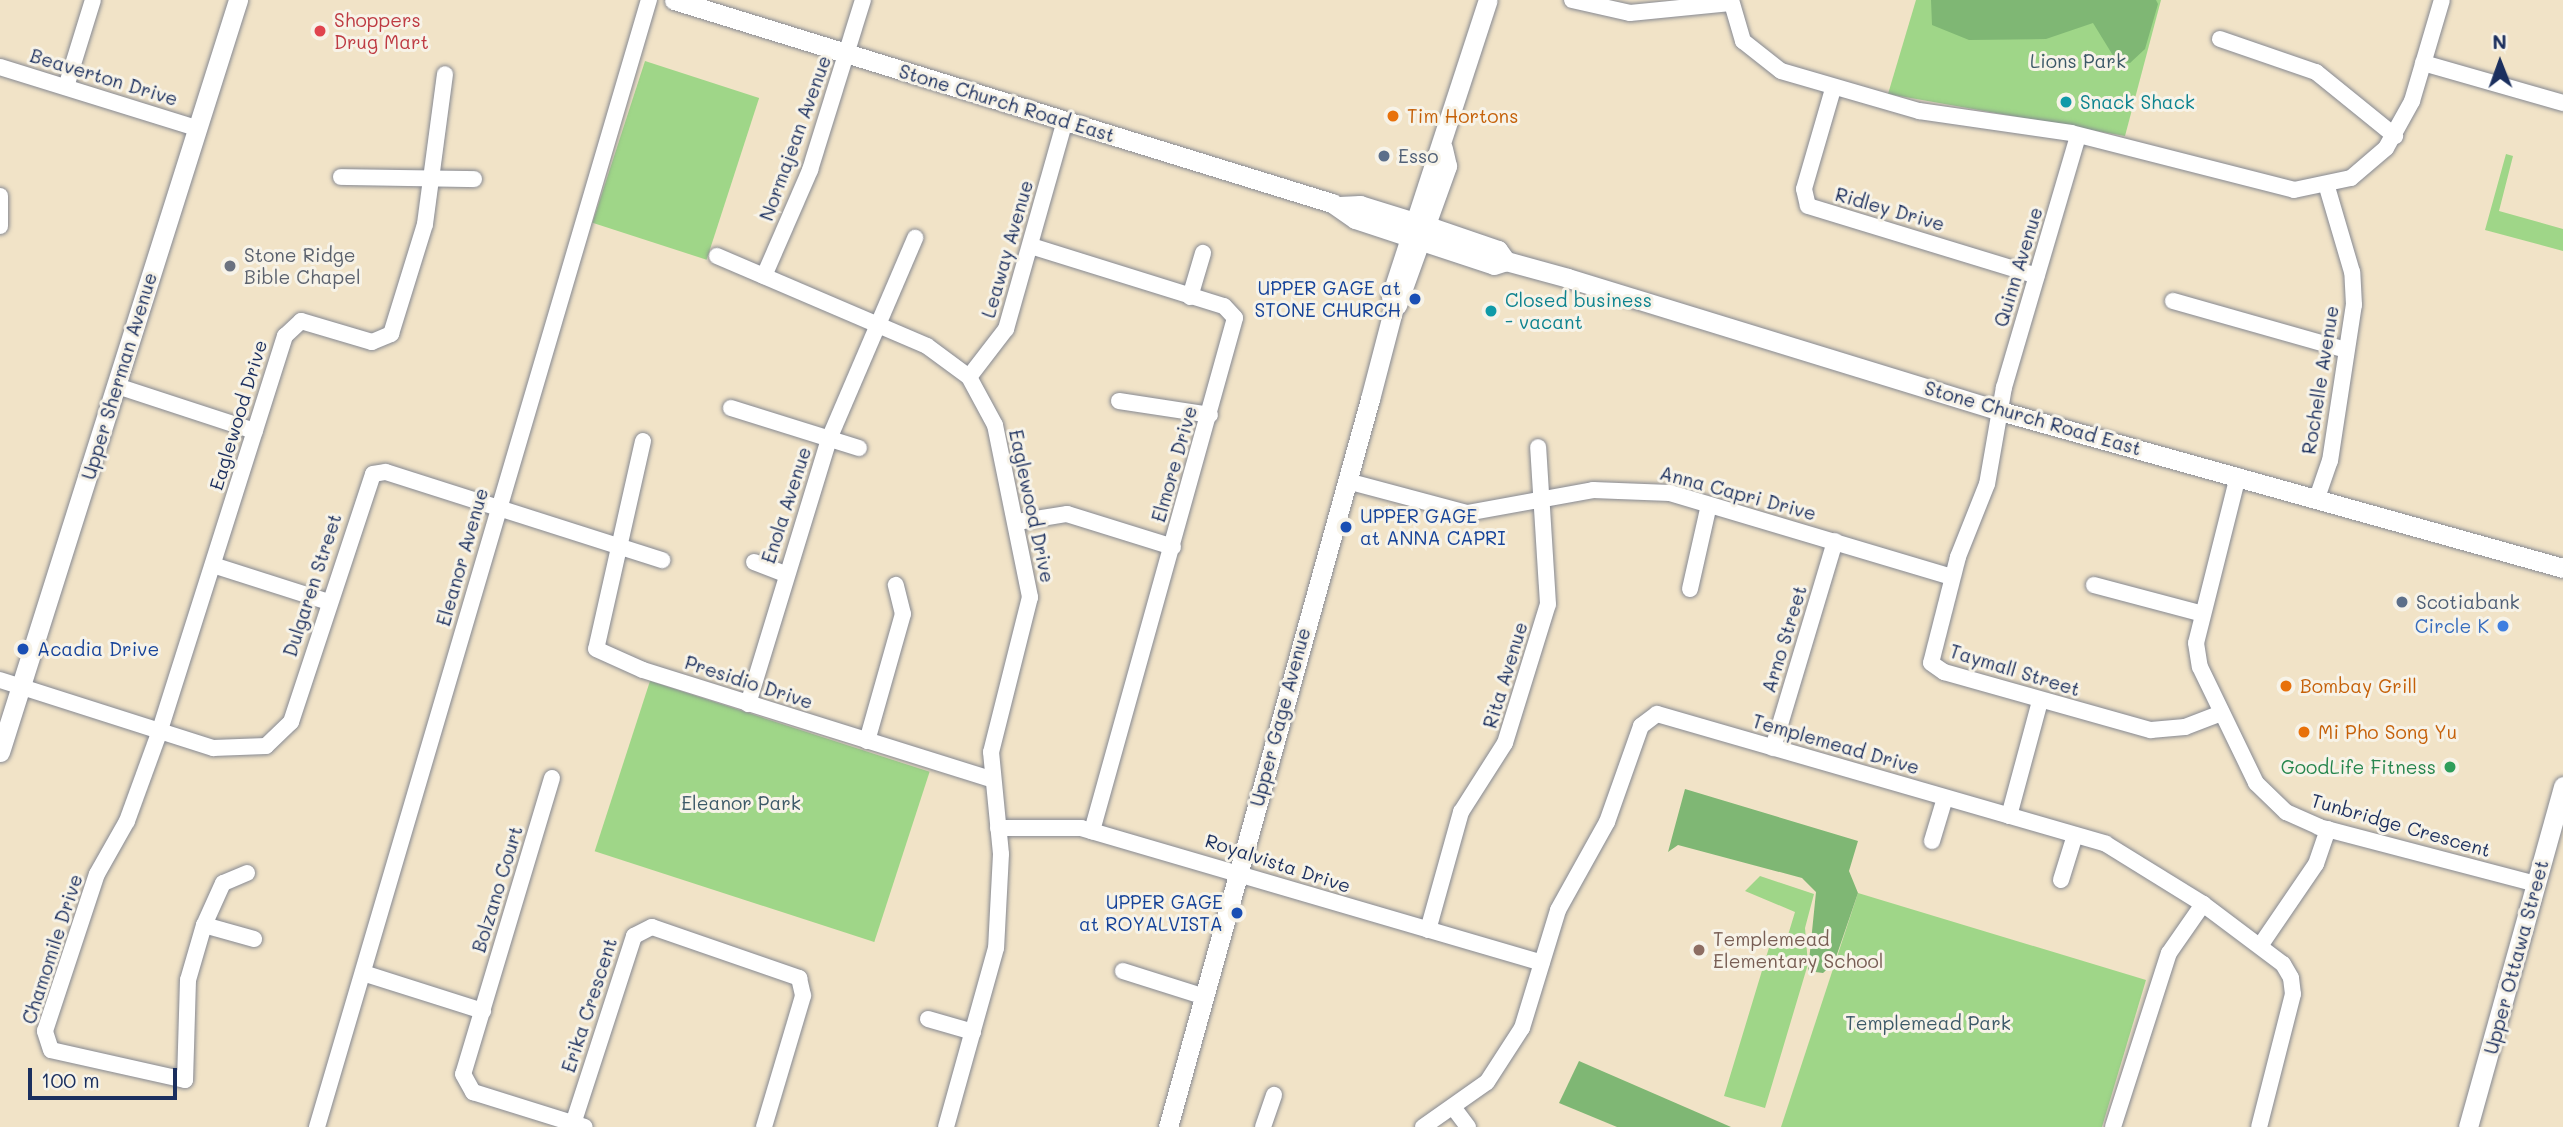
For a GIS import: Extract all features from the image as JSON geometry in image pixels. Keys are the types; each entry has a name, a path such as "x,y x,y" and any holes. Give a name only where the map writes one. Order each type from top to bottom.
{"main road":[{"name":"Upper Sherman Avenue","path":"0,752 238,0"},
{"name":"Stone Church Road East","path":"674,0 1339,206 1418,232 1494,265 1506,261 2000,411 2563,568"},
{"name":"Upper Gage Avenue","path":"1168,1127 1394,307 1403,300 1431,163 1443,148 1488,0"},
{"name":"Upper Ottawa Street","path":"2469,1127 2563,786"}],"street":[{"path":"66,87 93,0"},
{"name":"Eleanor Avenue","path":"317,1127 649,0"},
{"name":"Normajean Avenue","path":"764,276 810,170 863,0"},
{"path":"1572,0 1630,13 1731,2 1743,41 1760,59 1833,89 1919,111 2078,136 2270,187 2327,187 2358,173 2395,136 2423,62 2442,0"},
{"path":"2220,39 2302,64 2395,136"},
{"path":"2423,62 2563,103"},
{"name":"Beaverton Drive","path":"0,67 196,128"},
{"path":"430,181 445,74"},
{"name":"Ridley Drive","path":"1833,89 1804,189 1808,206 2037,276"},
{"name":"Leaway Avenue","path":"969,377 1006,329 1065,121"},
{"name":"Quinn Avenue","path":"2000,411 2078,136"},
{"path":"341,177 430,181 474,179"},
{"name":"Eaglewood Drive","path":"159,733 290,325 301,321 372,342 391,334 425,224 430,181"},
{"name":"Rochelle Avenue","path":"2317,498 2330,461 2343,349 2354,305 2352,272 2327,187"},
{"path":"0,196 0,226"},
{"name":"Enola Avenue","path":"747,704 829,439 915,238"},
{"name":"Elmore Drive","path":"1031,246 1224,306 1235,318 1092,831"},
{"path":"1190,297 1203,253"},
{"name":"Eaglewood Drive","path":"718,256 927,346 969,377 995,425 1017,522 1028,613 999,716 991,779 998,828 996,948 946,1127"},
{"path":"2173,301 2343,349"},
{"path":"117,386 255,431"},
{"path":"1119,401 1210,415"},
{"path":"732,408 859,448"},
{"name":"Taymall Street","path":"2000,411 1987,484 1952,577 1931,663 2040,701 2151,730 2185,727 2221,713"},
{"path":"619,549 643,441"},
{"name":"Rita Avenue","path":"1428,930 1461,812 1505,743 1548,604 1539,499 1538,447"},
{"name":"Dulgaren Street","path":"20,686 159,733 240,749 266,746 284,734 373,474 386,472 619,549 662,560"},
{"name":"Tunbridge Crescent","path":"2238,477 2199,613 2197,655 2221,713 2265,795 2328,830 2536,884"},
{"name":"Anna Capri Drive","path":"1347,481 1457,513 1539,499 1637,488 1709,505 1952,577"},
{"path":"1690,589 1709,505"},
{"path":"1017,522 1067,514 1173,547"},
{"name":"Arno Street","path":"1773,748 1835,541"},
{"name":"Presidio Drive","path":"619,549 596,649 747,704 991,779"},
{"path":"754,562 786,574"},
{"path":"213,565 329,602"},
{"path":"867,741 903,614 896,585"},
{"path":"2094,585 2199,613"},
{"path":"0,680 20,686"},
{"path":"2009,816 2040,701"},
{"name":"Templemead Drive","path":"1423,1127 1453,1107 1502,1063 1533,1002 1558,910 1607,822 1647,716 1667,716 2075,835 2138,860 2203,904 2283,964 2293,994 2259,1127"},
{"name":"Chamomile Drive","path":"159,733 127,821 97,874 45,1043 51,1050 147,1076 185,1080 188,979 204,925"},
{"name":"Bolzano Court","path":"552,778 463,1074 467,1087 577,1126"},
{"path":"1932,841 1945,798"},
{"name":"Royalvista Drive","path":"998,828 1092,831 1542,962"},
{"path":"2260,946 2316,864 2328,830"},
{"path":"2061,880 2075,835"},
{"path":"247,873 223,883 204,925 254,939"},
{"path":"2113,1127 2169,953 2203,904"},
{"name":"Erika Crescent","path":"577,1126 634,936 652,927 799,978 803,996 764,1127"},
{"path":"1124,971 1205,997"},
{"path":"363,972 483,1011"},
{"path":"928,1019 973,1032"},
{"path":"1263,1127 1274,1095"},
{"path":"1453,1107 1468,1127"}],"green space":[{"name":"Lions Park","path":"1916,0 2161,0 2125,136 1888,94"},
{"path":"1931,0 2156,0 2158,4 2145,49 2130,63 2117,62 2093,23 2046,39 1969,40 1932,25"},
{"path":"645,61 759,98 707,260 592,223"},
{"path":"2506,154 2513,156 2499,211 2563,229 2563,251 2485,230"},
{"name":"Eleanor Park","path":"650,681 930,772 874,942 595,851"},
{"path":"1685,789 1858,841 1849,871 1858,893 1834,963 1823,973 1808,971 1816,892 1802,878 1678,845 1668,852"},
{"path":"1760,876 1814,894 1805,928 1808,964 1765,1108 1724,1096 1771,941 1785,945 1795,912 1745,891"},
{"name":"Templemead Park","path":"1858,893 2146,980 2102,1127 1781,1127"},
{"path":"1579,1061 1731,1127 1617,1127 1559,1103"}],"place":[{"name":"Shoppers Drug Mart","path":"320,31"},
{"name":"Snack Shack","path":"2066,102"},
{"name":"Tim Hortons","path":"1393,116"},
{"name":"Esso","path":"1384,156"},
{"name":"Stone Ridge Bible Chapel","path":"230,266"},
{"name":"UPPER GAGE at STONE CHURCH","path":"1415,299"},
{"name":"Closed business - vacant","path":"1491,311"},
{"name":"UPPER GAGE at ANNA CAPRI","path":"1346,527"},
{"name":"Scotiabank","path":"2402,602"},
{"name":"Circle K","path":"2503,626"},
{"name":"Acadia Drive","path":"23,649"},
{"name":"Bombay Grill","path":"2286,686"},
{"name":"Mi Pho Song Yu","path":"2304,732"},
{"name":"GoodLife Fitness","path":"2450,767"},
{"name":"UPPER GAGE at ROYALVISTA","path":"1237,913"},
{"name":"Templemead Elementary School","path":"1699,950"}]}
